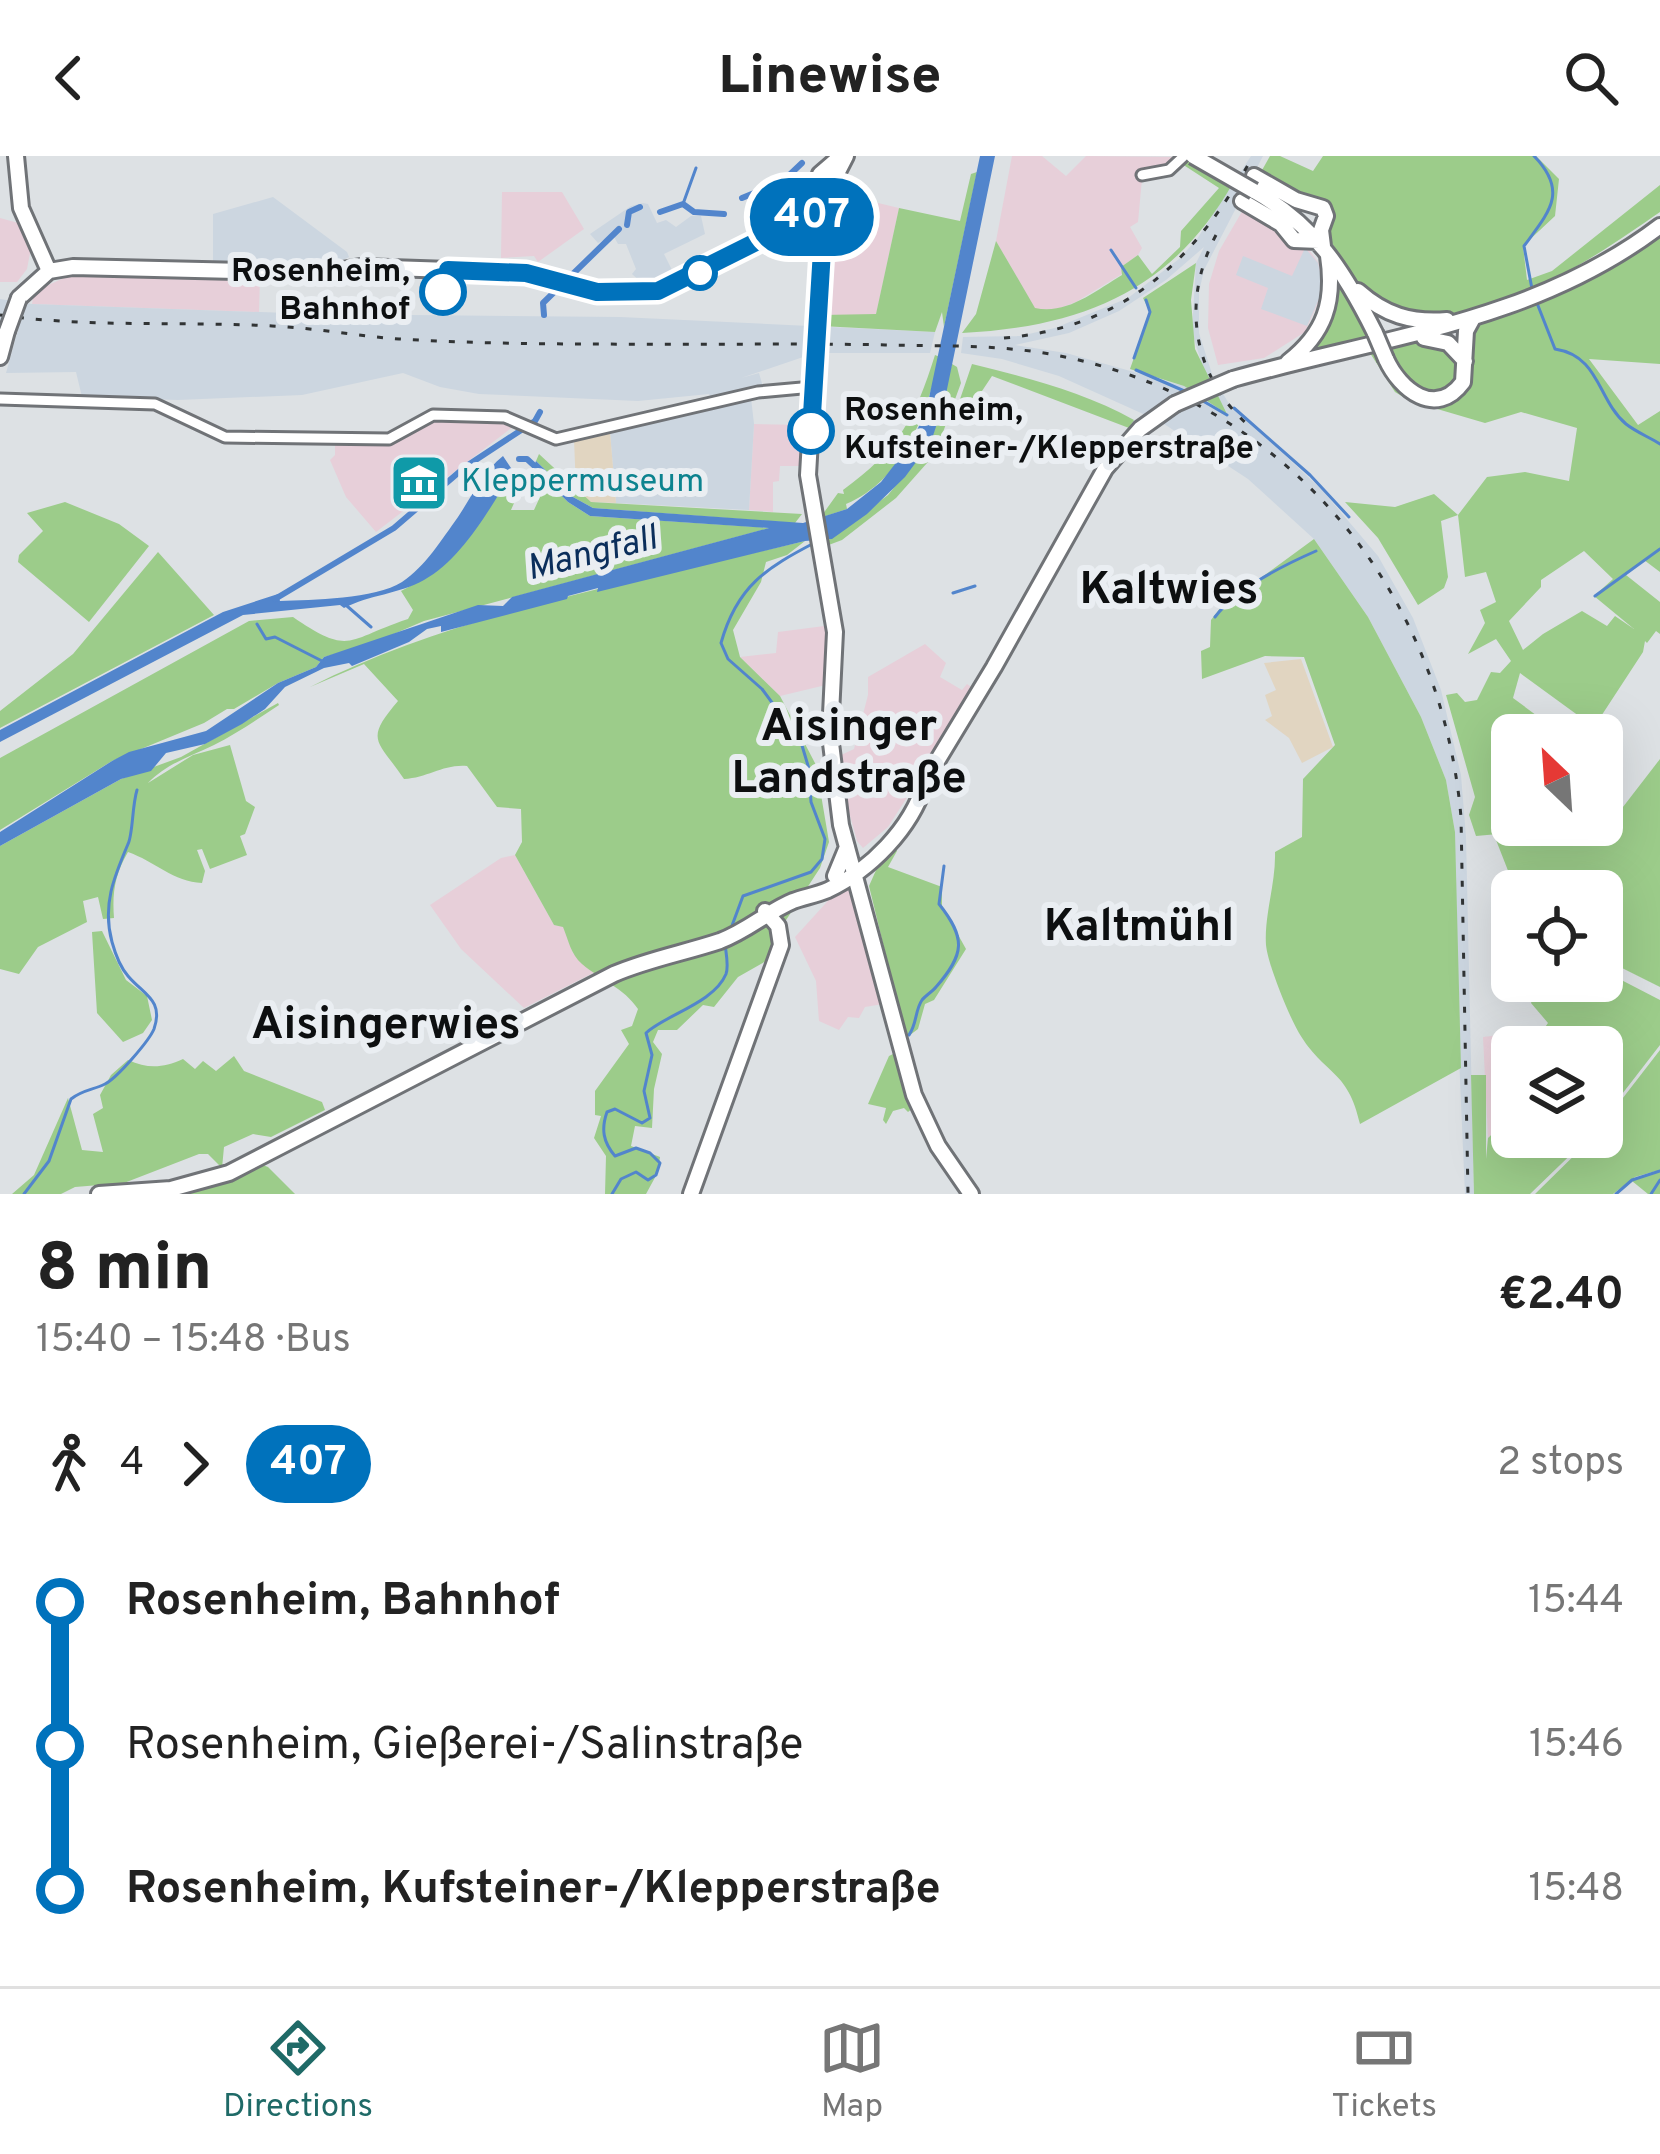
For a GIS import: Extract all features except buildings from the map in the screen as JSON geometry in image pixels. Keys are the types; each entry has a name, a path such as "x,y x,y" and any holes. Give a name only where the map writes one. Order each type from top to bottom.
{"main road":[{"path":"16,156 21,208 49,271"},
{"path":"1188,156 1250,189 1317,239 1346,281 1406,390 1430,400 1457,390 1465,376 1466,331 1477,318"},
{"path":"0,358 19,298 49,271 104,267 323,273 374,268 537,275 597,292 665,290 820,213 842,160"},
{"path":"818,328 821,177 842,160"},
{"path":"1250,189 1320,206 1326,216 1317,239 1332,284 1324,321 1311,341 1284,365"},
{"path":"99,1194 171,1189 229,1174 614,974 763,924 838,879 898,832 1090,493 1131,438 1175,404 1204,389 1477,318 1592,272 1660,226"},
{"path":"1346,281 1373,304 1402,318 1477,318"},
{"path":"1407,337 1445,341 1465,362"},
{"path":"815,352 809,391 808,475 836,632 830,735 840,808 859,865 919,1108 945,1159 974,1194"},
{"path":"763,924 784,905 859,865"},
{"path":"691,1194 780,948 763,924"}],"street":[{"path":"1142,175 1169,170 1188,156"},
{"path":"0,399 145,403 164,407 216,435 394,439 428,416 505,417 547,438 567,438 758,392 809,391"}],"shaded area":[{"path":"1012,156 1042,156 1066,176 1086,156 1178,157 1142,179 1138,222 1130,227 1142,248 1138,255 1121,267 1122,274 1050,312 1035,309 996,241"},
{"path":"1251,156 1263,156 1204,270 1199,292 1199,333 1213,377 1228,402 1322,490 1378,556 1413,618 1441,690 1461,775 1466,837 1474,1194 1465,1194 1455,832 1446,780 1421,717 1368,617 1314,539 1248,479 1161,422 1059,376 961,353 963,337 1020,336 1055,328 1128,298 1197,239","holes":["1204,247 1196,263 1192,332 1204,371 1227,413 1184,386 1066,353 1015,345 1069,333 1119,311"]},
{"path":"502,192 562,192 584,229 538,262 534,256 501,258"},
{"path":"832,192 899,208 876,315 822,315"},
{"path":"273,197 349,257 329,267 213,266 213,214"},
{"path":"643,203 657,223 666,220 676,227 691,216 701,216 705,234 664,254 677,280 668,284 644,285 632,274 636,269 626,244 618,244 613,235 598,243 590,234"},
{"path":"1244,208 1307,247 1320,265 1323,292 1305,332 1264,358 1218,365 1208,328 1209,284 1219,251"},
{"path":"0,218 22,224 31,248 27,269 17,282 0,282"},
{"path":"1305,248 1318,263 1322,280 1322,292 1307,326 1261,309 1268,288 1236,275 1243,256 1292,276"},
{"path":"75,273 260,277 259,312 32,304 44,287"},
{"path":"0,299 315,314 620,317 935,332 930,353 815,353 741,378 759,373 763,387 712,399 709,394 638,401 479,394 440,387 403,373 302,395 178,400 82,397 76,372 6,373 18,330 0,329"},
{"path":"751,398 749,510 616,503 610,432"},
{"path":"430,418 510,422 514,426 376,532 346,497 330,460 335,442 391,442"},
{"path":"754,424 804,425 803,466 780,466 779,481 773,482 773,512 749,510"},
{"path":"610,432 616,503 591,502 576,490 574,439"},
{"path":"832,625 830,684 780,696 740,657 776,653 778,632"},
{"path":"925,644 946,663 940,677 962,690 967,684 976,690 888,827 863,848 846,801 839,756 854,749 868,677"},
{"path":"1301,659 1333,747 1302,763 1289,738 1265,720 1272,716 1265,695 1276,690 1264,663"},
{"path":"515,855 554,925 563,926 573,953 595,972 524,1008 461,949 430,905 501,858"},
{"path":"851,890 883,1004 865,1007 859,1018 848,1017 839,1030 819,1021 816,981 795,937 836,892"},
{"path":"1491,1036 1488,1138 1483,1037"}],"green space":[{"path":"1270,156 1313,171 1323,156 1536,156 1559,179 1555,216 1523,246 1527,280 1552,271 1660,185 1660,212 1562,275 1523,294 1445,316 1408,314 1375,300 1360,286 1326,233 1333,214 1321,202 1296,198 1261,172"},
{"path":"1186,158 1233,183 1182,251 1152,276 1084,311 1046,322 962,333 976,314 996,241 1035,308 1058,308 1080,300 1122,275 1121,267 1138,255 1152,274 1180,247 1181,231 1219,188 1182,164"},
{"path":"977,172 944,327 942,312 935,332 821,326 822,315 876,314 899,208 960,221 971,174"},
{"path":"1660,228 1660,364 1589,359 1638,425 1660,411 1660,572 1644,560 1626,575 1660,602 1660,634 1656,631 1645,641 1643,652 1602,714 1576,714 1520,673 1513,698 1535,714 1491,714 1491,835 1476,836 1469,815 1475,797 1446,695 1457,693 1465,702 1477,700 1491,672 1500,673 1511,661 1496,639 1468,654 1485,623 1480,610 1496,602 1486,572 1465,577 1458,515 1487,477 1525,472 1569,481 1577,428 1521,412 1485,423 1410,401 1395,392 1370,353 1230,389 1236,383 1377,348 1420,401 1463,387 1474,323","holes":["1584,551 1613,579 1594,596 1634,629 1615,616 1607,626 1582,611 1523,650 1509,621 1541,587 1541,580"]},
{"path":"1196,263 1191,300 1195,349 1227,414 1184,386 1130,369 1150,312 1143,298"},
{"path":"1334,270 1372,339 1302,359"},
{"path":"1421,341 1456,351 1461,381 1440,397 1408,388 1385,345"},
{"path":"935,355 940,357 928,401 898,462 866,493 846,504 847,509 820,518 838,493 844,494 902,432"},
{"path":"952,364 961,383 935,454 896,498 842,540 826,546 888,495 931,442"},
{"path":"972,364 1076,394 1134,420 1129,428 992,376 966,415 958,405"},
{"path":"539,454 591,502 802,514 795,523 593,508 573,497 536,461"},
{"path":"533,468 590,516 770,528 424,621 368,645 324,657 316,667 234,709 112,761 0,830 0,758 249,621 293,617 327,637 349,640 408,619 413,610 401,591 449,556 511,476 524,480 511,510 534,510 545,486 532,473"},
{"path":"1434,494 1458,515 1441,521 1448,577 1444,588 1418,605 1378,538 1345,502 1395,507"},
{"path":"65,502 119,524 149,546 89,622 18,562 19,555 43,531 27,513"},
{"path":"1314,539 1368,617 1421,717 1446,780 1455,832 1461,1068 1360,1124 1349,1092 1308,1047 1295,1025 1266,945 1275,852 1302,837 1303,779 1335,745 1304,657 1265,656 1202,679 1201,651 1210,647 1211,620 1221,607"},
{"path":"805,541 787,555 766,562 761,582 733,630 740,657 780,696 816,765 829,842 820,868 775,937 766,961 738,977 714,1007 703,1005 677,1030 658,1030 653,1042 662,1054 652,1128 635,1126 631,1146 660,1157 658,1172 646,1194 605,1194 606,1156 594,1138 601,1116 595,1115 595,1091 629,1044 621,1030 632,1026 638,1009 578,960 563,927 554,925 515,855 522,842 521,809 497,807 467,766 404,779 378,740 381,724 398,701 364,664 310,687 367,661 426,638 488,619"},
{"path":"158,552 214,615 0,728 0,711 73,654"},
{"path":"278,703 194,755 230,745 246,801 255,807 240,836 247,855 210,869 202,849 197,850 205,871 202,883 182,879 128,852 115,884 114,918 103,919 98,897 83,901 87,922 38,947 19,974 0,969 0,846 121,779 181,757"},
{"path":"1660,759 1660,987 1623,968 1623,870 1508,870 1498,846 1623,846 1623,807"},
{"path":"894,845 897,851 888,867 942,887 942,906 966,949 934,1000 925,1004 918,1029 906,1038 869,886 881,859"},
{"path":"102,931 126,980 147,996 152,1020 143,1033 123,1042 97,1013 92,932"},
{"path":"1623,981 1660,1000 1660,1045 1623,1093 1623,1026 1546,1026 1531,1003 1623,1002"},
{"path":"1660,1050 1660,1194 1648,1194 1632,1181 1656,1171 1635,1177 1613,1194 1535,1194 1572,1158 1623,1158 1623,1098"},
{"path":"895,1053 913,1108 893,1111 886,1124 886,1108 868,1104 889,1056"},
{"path":"234,1056 244,1071 322,1102 325,1110 271,1137 253,1134 224,1147 222,1168 208,1154 199,1154 124,1183 75,1187 61,1194 12,1194 34,1175 68,1098 82,1150 103,1152 93,1114 103,1108 100,1095 111,1075 128,1060 156,1066 183,1059 195,1069 203,1061 216,1071"},
{"path":"1471,1075 1486,1075 1486,1159 1491,1135 1491,1158 1567,1158 1530,1194 1474,1194"},
{"path":"260,1164 295,1194 160,1194"}],"water":[{"path":"980,156 995,156 945,399 931,442 905,477 867,514 832,539 805,541 597,592 598,588 441,632 441,626 427,629 409,642 352,666 324,668 285,687 265,709 242,724 205,744 166,753 151,771 121,779 0,846 0,832 112,761 206,731 278,683 316,667 324,657 478,605 503,606 512,597 769,528 590,516 533,468 536,461 573,497 593,508 803,523 847,509 881,482 909,446 926,412"},
{"path":"503,456 513,471 495,500 463,546 424,580 344,608 243,615 0,742 0,730 223,612 278,594 280,601 343,598 402,582 433,552"}],"waterway":[{"path":"1532,289 1524,246 1547,212 1553,191 1534,156"},
{"path":"742,198 783,181 802,163"},
{"path":"683,204 696,168"},
{"path":"660,212 683,204 694,212 724,214"},
{"path":"627,225 629,212 640,207"},
{"path":"544,315 543,303 619,229"},
{"path":"1111,250 1136,288"},
{"path":"1535,298 1555,349 1581,360 1616,414 1660,444"},
{"path":"1134,358 1150,312 1146,300"},
{"path":"1136,370 1189,393"},
{"path":"1203,401 1227,415"},
{"path":"1234,408 1310,475 1349,517"},
{"path":"275,599 394,528 465,467 535,421 540,412"},
{"path":"519,459 527,459 540,471"},
{"path":"730,931 743,896 811,872 822,859 825,839 811,802 801,742 762,689 728,659 721,643 736,607 756,581 816,542"},
{"path":"1595,596 1660,549"},
{"path":"1215,617 1248,588 1316,551"},
{"path":"953,593 975,586"},
{"path":"347,606 371,627"},
{"path":"257,624 266,639 275,637 324,662"},
{"path":"24,1194 49,1161 71,1099 110,1080 154,1029 154,1004 121,965 108,916 114,880 130,839 137,790"},
{"path":"909,1035 922,1000 957,955 958,937 939,904 944,866"},
{"path":"612,1194 621,1179 636,1172 648,1180 656,1175 660,1163 636,1148 615,1156 604,1135 607,1112 615,1109 642,1123 650,1118 644,1091 652,1055 646,1033 720,984 727,971 725,944"},
{"path":"1616,1194 1632,1180 1660,1171"},
{"path":"1651,1194 1660,1180"}],"railway":[{"path":"1004,338 1087,319 1153,281 1207,226 1253,156"},
{"path":"1216,235 1198,286 1198,336 1214,384 1248,425"},
{"path":"0,315 68,322 272,326 474,342 1006,349 1044,353 1129,375 1205,409 1274,456 1333,512 1382,578 1420,652 1447,732 1461,817 1468,1194"}],"bus line":[{"name":"407","path":"443,292 447,292 448,270 526,273 597,292 665,290 808,216 823,224 811,431"}],"place":[{"name":"Rosenheim, Bahnhof","path":"443,292"},
{"name":"Rosenheim, Kufsteiner-/Klepperstraße","path":"811,431"},
{"name":"Kleppermuseum","path":"419,483"}],"district":[{"name":"Kaltwies","path":"1169,591"},
{"name":"Aisinger Landstraße","path":"849,754"},
{"name":"Kaltmühl","path":"1139,928"},
{"name":"Aisingerwies","path":"386,1026"}],"water label":[{"name":"Mangfall","path":"592,555"}]}
